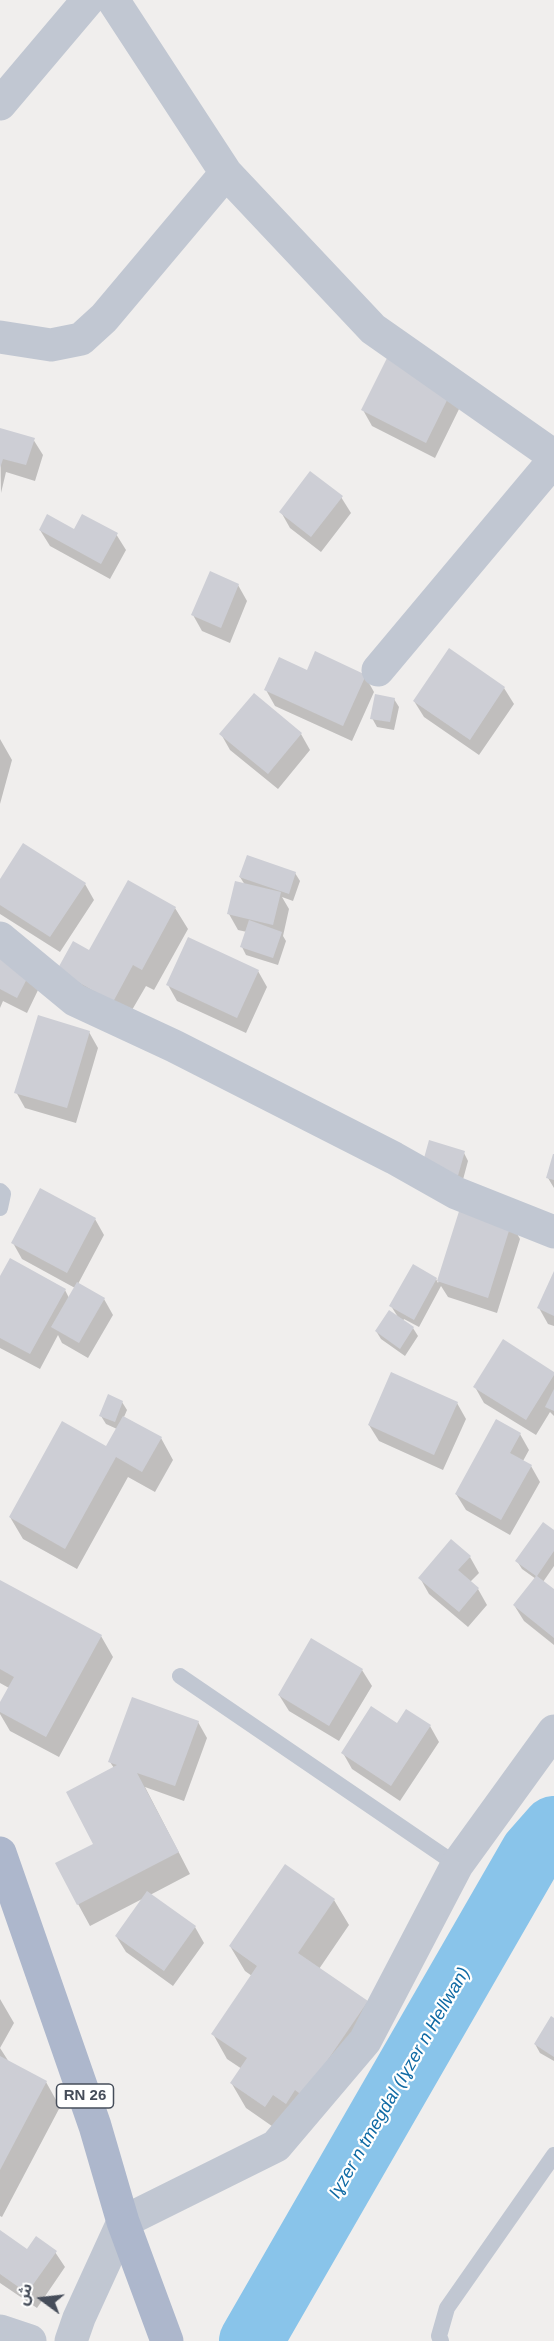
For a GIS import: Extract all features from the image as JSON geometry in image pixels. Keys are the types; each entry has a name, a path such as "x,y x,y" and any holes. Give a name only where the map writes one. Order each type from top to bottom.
{"main road":[{"name":"RN 26","path":"0,1852 95,2126 123,2222 167,2341"}],"street":[{"path":"0,104 88,0"},
{"path":"113,0 226,173 373,329 554,458 378,670"},
{"path":"0,337 51,345 81,339 104,318 226,173"},
{"path":"0,938 75,1000 185,1051 394,1158 456,1193 554,1232"},
{"path":"71,2341 79,2318 123,2222 276,2146 365,2041 458,1865 554,1731"},
{"path":"0,2331 30,2341"}],"lane":[{"path":"0,1191 3,1194 0,1208"},
{"path":"180,1676 458,1865"},
{"path":"441,2341 439,2336 447,2308 554,2155"}],"building":[{"path":"388,356 453,388 426,443 361,410"},
{"path":"0,428 35,438 26,465 3,459 0,468"},
{"path":"310,471 343,496 311,537 279,512"},
{"path":"47,514 74,529 82,514 118,533 101,564 39,530"},
{"path":"210,571 239,584 221,628 191,615"},
{"path":"449,648 505,687 470,740 413,701"},
{"path":"315,651 366,675 343,726 264,690 279,657 307,670"},
{"path":"254,693 302,733 268,774 219,734"},
{"path":"375,694 395,698 390,722 370,719"},
{"path":"23,843 86,883 50,937 0,905 0,879"},
{"path":"247,855 296,872 289,894 239,877"},
{"path":"128,880 176,907 142,970 133,965 113,1002 57,970 73,941 89,950"},
{"path":"235,881 281,892 273,925 227,914"},
{"path":"249,920 282,932 273,958 240,947"},
{"path":"188,937 259,970 237,1018 166,985"},
{"path":"0,955 31,971 17,998 0,989"},
{"path":"38,1015 90,1031 67,1108 14,1093"},
{"path":"429,1140 465,1151 457,1179 421,1169"},
{"path":"554,1154 554,1180 546,1178"},
{"path":"40,1188 96,1218 67,1273 11,1243"},
{"path":"461,1205 512,1221 488,1298 437,1281"},
{"path":"10,1258 66,1289 30,1354 0,1338 0,1276"},
{"path":"413,1264 437,1278 414,1320 389,1306"},
{"path":"554,1271 554,1316 537,1308"},
{"path":"77,1282 105,1298 79,1343 51,1327"},
{"path":"389,1310 414,1327 400,1349 375,1331"},
{"path":"503,1339 554,1372 526,1420 473,1387"},
{"path":"391,1372 458,1402 434,1455 368,1425"},
{"path":"554,1389 554,1411 545,1407"},
{"path":"108,1394 123,1401 115,1422 99,1416"},
{"path":"123,1416 162,1437 142,1472 116,1457 65,1549 9,1517 62,1421 106,1446"},
{"path":"496,1419 521,1433 510,1453 532,1465 501,1520 455,1494"},
{"path":"543,1522 554,1530 554,1551 537,1576 554,1589 554,1638 513,1605 536,1576 515,1561"},
{"path":"451,1539 471,1556 458,1570 479,1588 459,1612 418,1578"},
{"path":"0,1580 102,1635 46,1737 0,1712 0,1702 14,1677 0,1669"},
{"path":"311,1638 363,1669 329,1726 278,1695"},
{"path":"132,1697 199,1721 175,1786 137,1773 179,1852 77,1905 55,1863 93,1844 66,1792 117,1765 108,1762"},
{"path":"371,1706 397,1723 406,1709 431,1725 391,1786 341,1753"},
{"path":"285,1864 335,1899 298,1953 368,2001 303,2096 295,2090 286,2104 273,2095 265,2107 230,2083 247,2058 211,2034 257,1966 229,1946"},
{"path":"147,1891 196,1926 164,1971 115,1936"},
{"path":"551,2016 554,2018 554,2057 534,2044"},
{"path":"0,2056 47,2081 0,2170"},
{"path":"0,2230 27,2249 36,2236 57,2251 27,2293 0,2274"}],"waterway":[{"name":"Iɣzer n tmegdal (Iɣzer n Hellwan)","path":"251,2341 532,1853 554,1828"}]}
